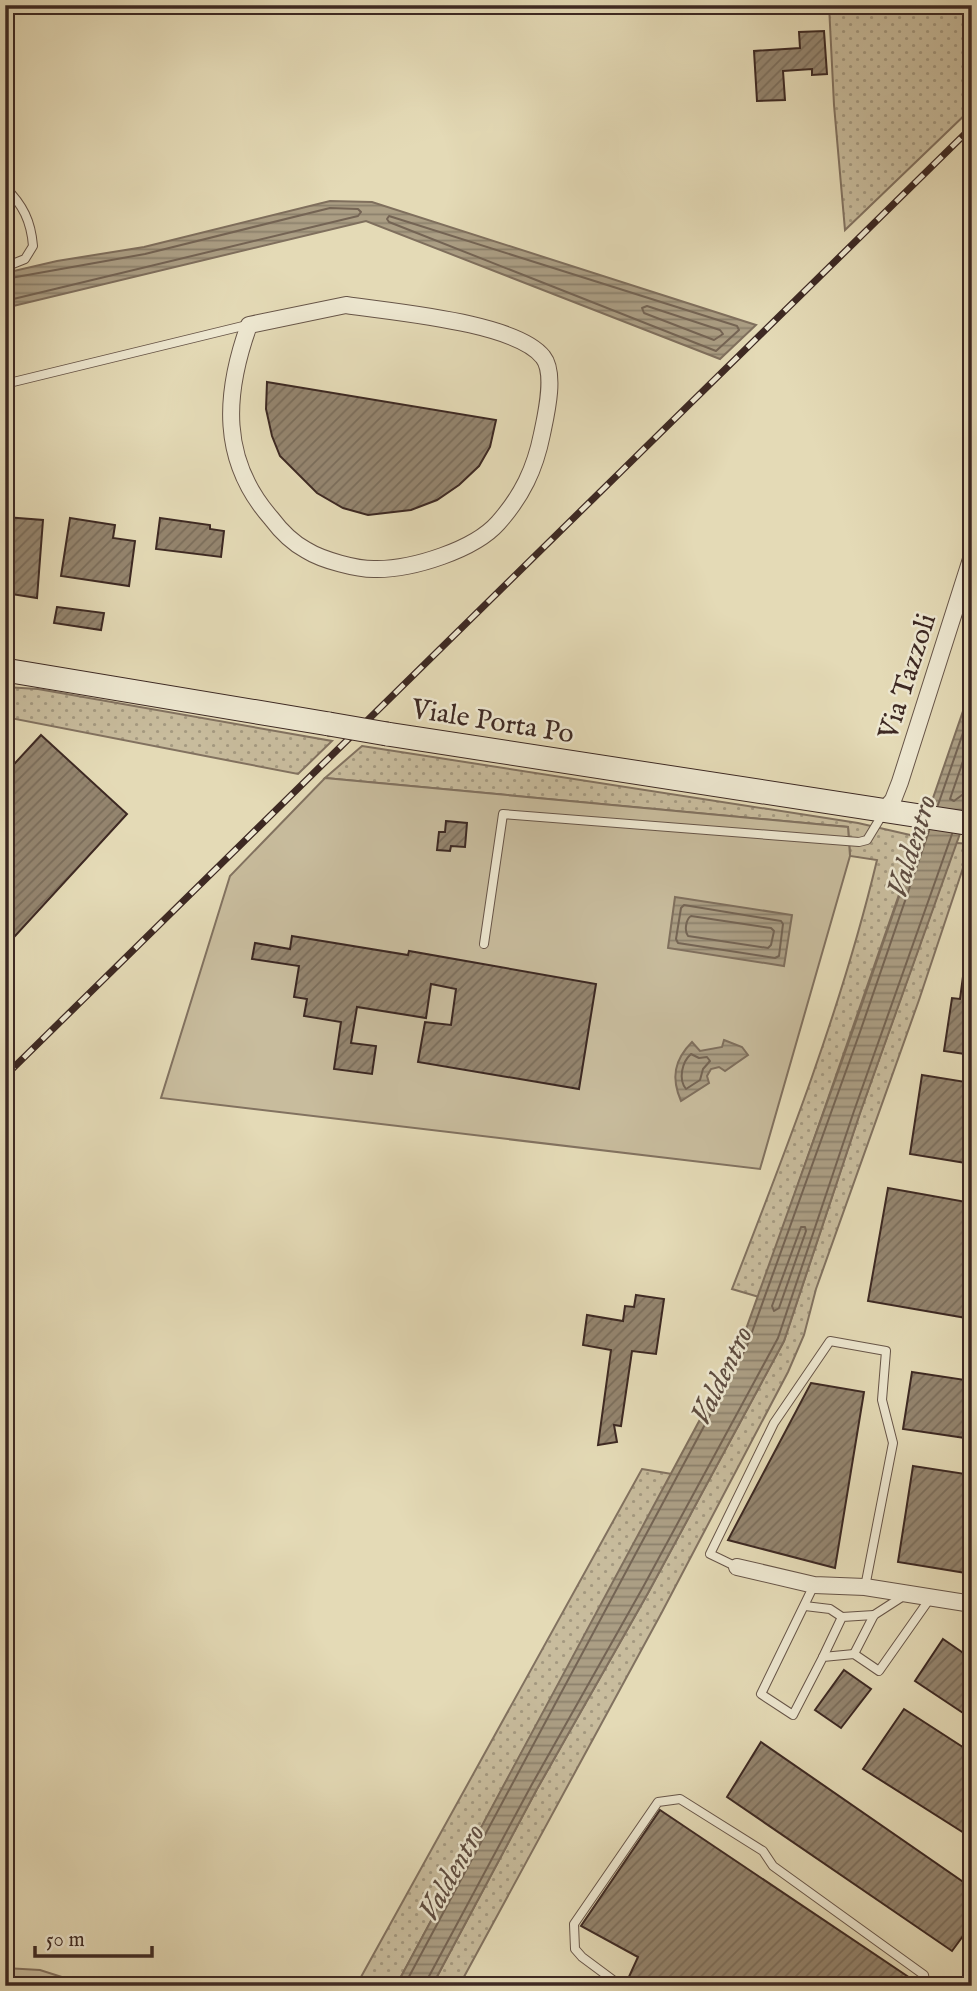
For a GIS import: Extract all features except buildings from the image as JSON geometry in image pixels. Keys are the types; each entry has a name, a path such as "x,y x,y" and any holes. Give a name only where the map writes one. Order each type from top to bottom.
{"main road":[{"name":"Viale Porta Po","path":"5,670 387,734 972,824"}],"street":[{"path":"346,305 483,327 524,342 544,358 550,377 547,414 538,457 526,487 496,525 459,550 416,564 375,570 336,562 306,550 279,528 256,501 240,471 232,436 231,398 238,356 249,325 346,305"},
{"name":"Via Tazzoli","path":"885,809 893,800 900,782 972,556"},
{"path":"737,1567 814,1585 866,1587 972,1604"}],"lane":[{"path":"5,187 19,201 28,217 33,246 25,258 5,267"},
{"path":"5,384 249,325"},
{"path":"484,944 503,814 859,842 867,840 885,809"},
{"path":"737,1567 710,1553 774,1423 830,1341 886,1351 882,1400 893,1443 866,1587"},
{"path":"814,1585 761,1694 793,1715 842,1617"},
{"path":"805,1606 830,1609 842,1617 874,1615 908,1594"},
{"path":"822,1657 854,1654 880,1671 931,1597"},
{"path":"854,1654 874,1615"},
{"path":"621,1986 575,1949 574,1924 659,1802 680,1799 763,1851 773,1866 924,1975 926,1986"}],"shaded area":[{"path":"829,5 972,5 972,108 845,230 834,105"},
{"path":"5,687 38,689 332,741 298,774 5,717"},
{"path":"362,746 858,823 919,837 759,1297 732,1289 793,1130 830,1023 877,860 850,856 848,827 325,778"},
{"path":"325,778 848,827 850,856 760,1169 161,1098 230,876"},
{"path":"956,843 971,844 919,1000 816,1289 804,1335 788,1372 662,1612 459,1986 432,1986 537,1789 648,1593 784,1341 860,1113"},
{"path":"642,1469 672,1474 396,1986 356,1986"},
{"path":"5,1968 40,1970 90,1986 5,1986"}],"water":[{"path":"330,201 372,202 756,325 720,359 366,221 5,308 5,273 57,261 144,247"},
{"path":"972,685 972,800 860,1113 784,1341 648,1593 537,1789 432,1986 396,1986 741,1343"},
{"path":"675,897 792,915 784,966 668,948"},
{"path":"724,1040 742,1047 748,1055 725,1071 719,1067 711,1069 707,1076 709,1083 681,1101 675,1077 681,1056 692,1042 700,1051 722,1047"}],"railway":[{"path":"5,1076 972,127"}],"water label":[{"name":"Valdentro","path":"911,846"},
{"name":"Valdentro","path":"721,1375"},
{"name":"Valdentro","path":"451,1872"}]}
